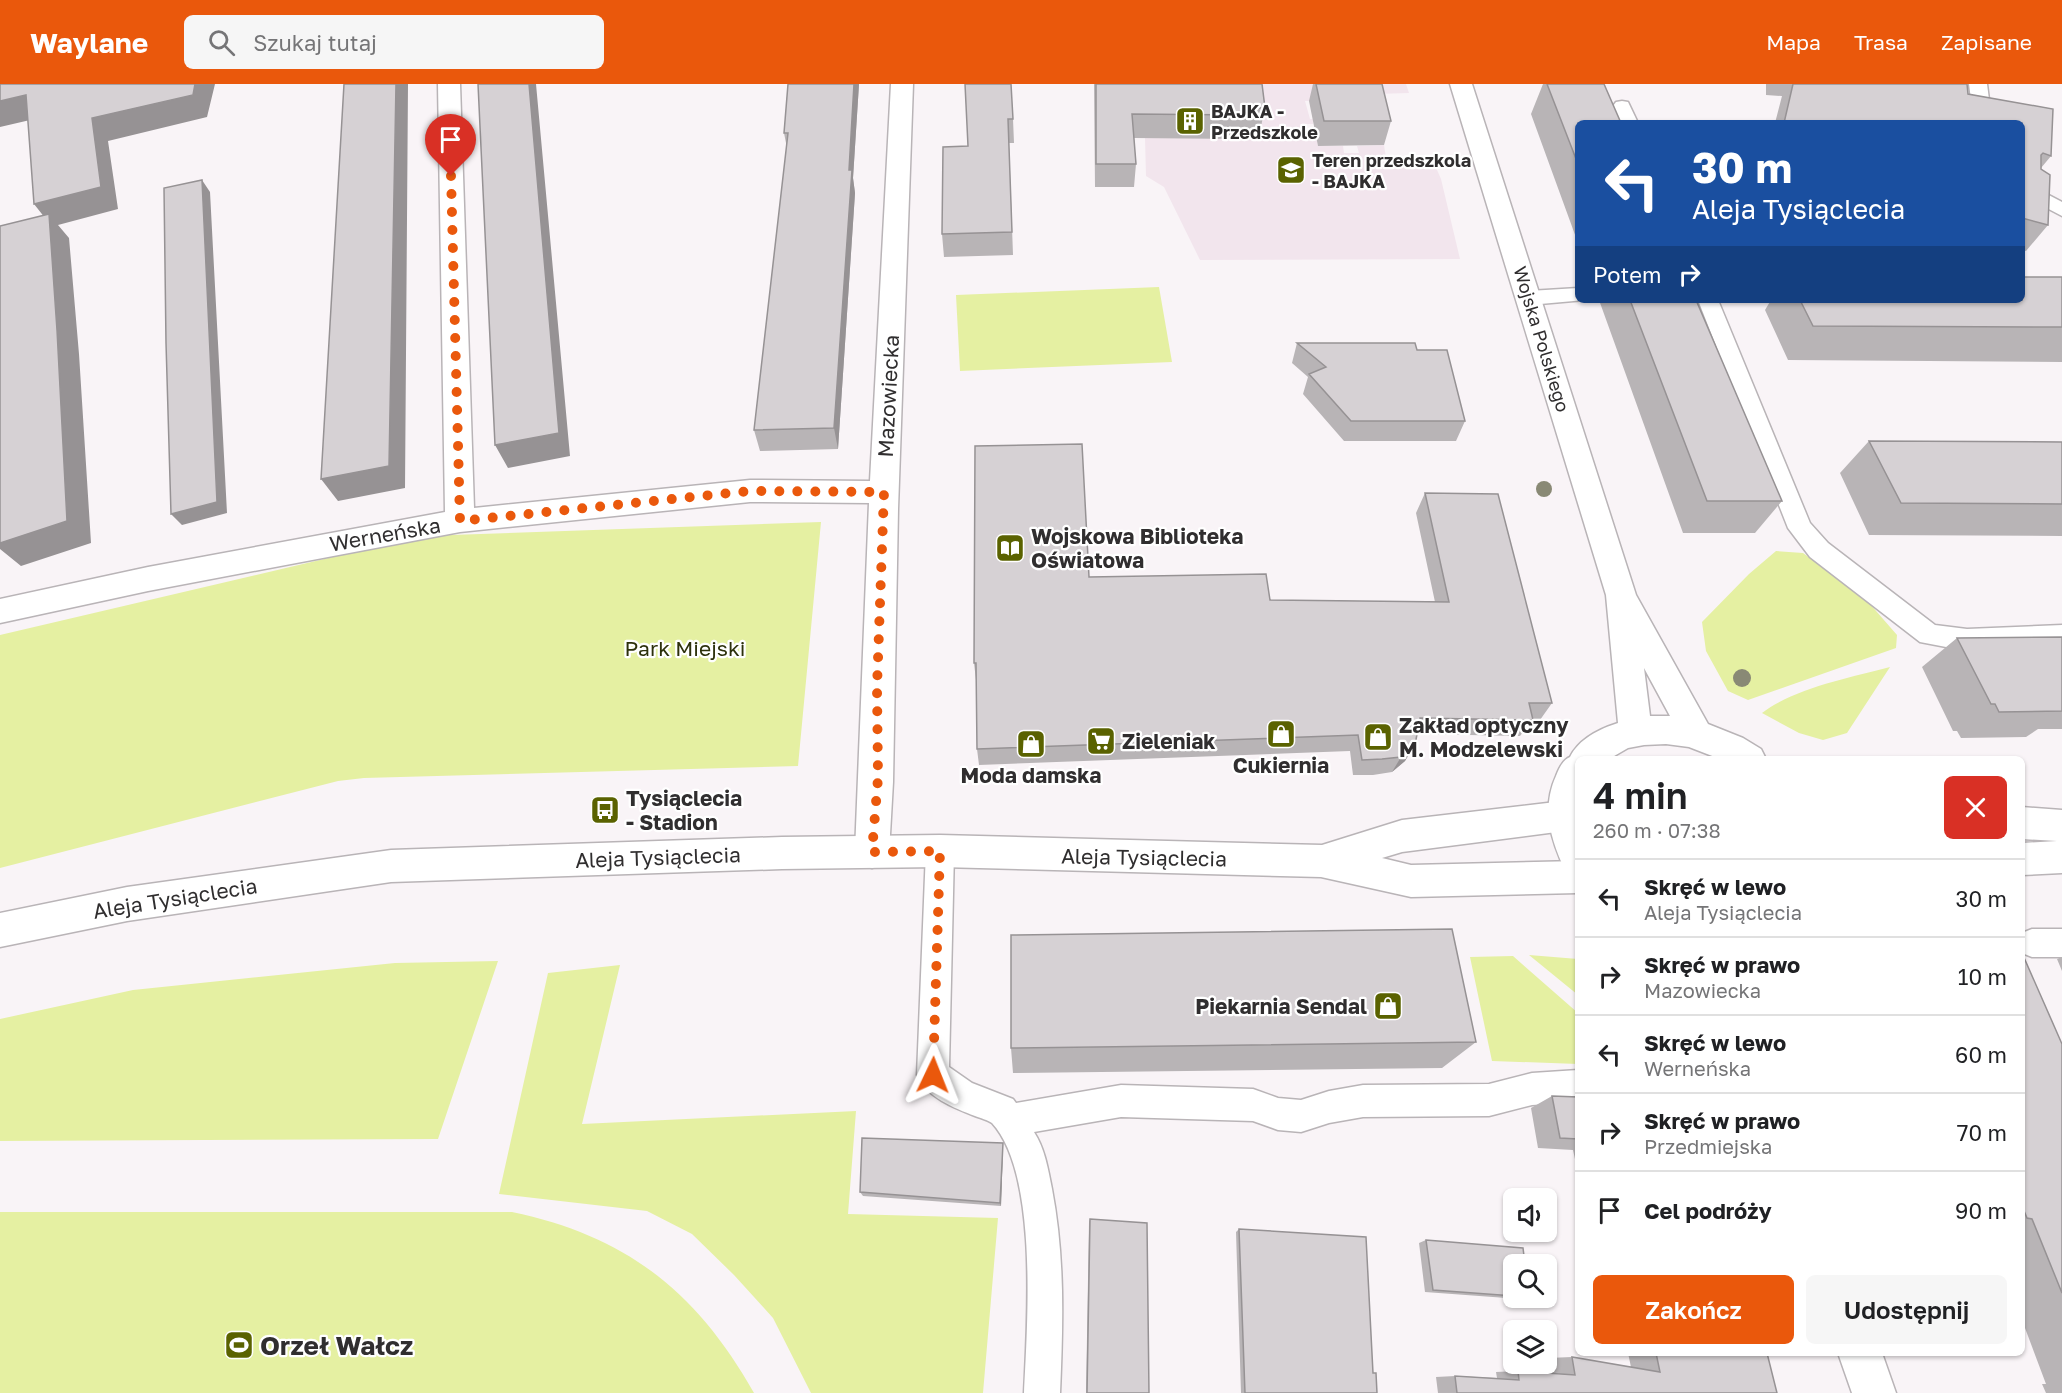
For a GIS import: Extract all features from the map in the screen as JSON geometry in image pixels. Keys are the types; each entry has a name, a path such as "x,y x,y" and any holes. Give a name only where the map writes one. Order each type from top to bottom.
{"street":[{"path":"449,84 460,521"},
{"name":"Mazowiecka","path":"872,852 878,778 877,687 902,84"},
{"name":"Wojska Polskiego","path":"1461,84 1621,595 1696,734"},
{"name":"Werneńska","path":"0,611 147,579 460,521 750,491 884,492"},
{"name":"Wojska Polskiego","path":"1621,595 1635,731"},
{"path":"1589,756 1597,747 1635,731 1665,729 1696,734 1737,750 1745,756"},
{"path":"1575,772 1572,776 1564,816 1575,855"},
{"name":"Aleja Tysiąclecia","path":"1321,861 1402,836 1564,816"},
{"path":"2025,823 2062,826"},
{"name":"Aleja Tysiąclecia","path":"0,930 126,904 391,866 940,851 1321,861 1411,881 1575,877"},
{"path":"2025,860 2062,857"},
{"path":"1861,1356 1874,1393"}],"lane":[{"path":"1978,84 1983,120"},
{"path":"2025,189 2062,210"},
{"path":"1529,298 1575,295"},
{"path":"1709,303 1800,528 1819,550 1929,635 1967,640 2062,635"},
{"path":"940,851 933,1075 962,1095 1002,1110 1028,1152 1041,1220 1046,1301 1042,1393"},
{"path":"2032,943 2062,943"},
{"path":"1009,1121 1060,1110 1121,1101 1253,1105 1278,1114 1301,1116 1329,1107 1363,1101 1489,1100 1532,1089 1575,1086"}],"shaded area":[{"name":"Teren przedszkola - BAJKA","path":"1239,84 1406,84 1409,93 1376,94 1377,101 1305,101 1313,124 1303,124 1304,130 1315,131 1318,146 1343,146 1344,153 1359,153 1357,146 1384,145 1386,158 1393,158 1394,164 1434,163 1441,179 1460,259 1200,260 1164,187 1146,176 1145,138 1238,138"}],"green space":[{"path":"1159,287 1172,362 960,371 956,295"},
{"name":"Park Miejski","path":"821,522 798,766 364,778 338,781 0,868 0,635 422,536"},
{"path":"1776,551 1803,553 1863,596 1897,635 1896,648 1748,700 1728,691 1706,651 1702,622 1749,574"},
{"path":"1890,667 1847,733 1823,740 1799,733 1762,713 1775,704 1806,690"},
{"path":"1529,955 1575,959 1575,993"},
{"path":"1513,956 1575,1010 1575,1064 1492,1061 1470,957"},
{"path":"498,961 438,1139 0,1141 0,1019 133,990 395,963"},
{"path":"620,965 582,1124 856,1111 848,1214 998,1218 983,1393 811,1393 773,1318 692,1234 647,1211 499,1194 548,973"},
{"path":"0,1212 512,1212 590,1236 624,1253 655,1274 683,1298 708,1325 732,1357 754,1393 0,1393"}],"building":[{"path":"0,84 195,84 193,95 92,118 101,187 34,204 26,95 0,101"},
{"path":"344,84 396,84 389,466 321,479"},
{"path":"478,84 529,84 559,433 495,445"},
{"path":"788,84 854,84 849,170 852,170 834,428 754,430 788,133 784,133"},
{"path":"965,84 1011,84 1013,119 1008,119 1012,232 942,234 943,147 968,146"},
{"path":"1096,84 1262,84 1265,108 1241,108 1243,115 1132,114 1136,164 1096,164"},
{"path":"1316,84 1382,84 1391,121 1324,121"},
{"path":"1547,84 1604,84 1620,120 1575,120 1575,156"},
{"path":"1793,84 1967,84 1968,94 2053,109 2051,156 2043,153 2041,155 2041,169 2050,175 2048,225 2025,219 2025,120 1785,120"},
{"path":"202,180 217,502 171,514 164,188"},
{"path":"49,214 67,521 0,543 0,226"},
{"path":"2025,277 2062,277 2062,327 1813,326 1802,303 2025,303"},
{"path":"1631,303 1697,303 1782,501 1707,501"},
{"path":"1297,343 1415,343 1417,350 1447,350 1465,421 1351,421 1309,374 1326,367"},
{"path":"1869,441 2062,442 2062,504 1901,503"},
{"path":"1082,444 1089,577 1266,574 1270,600 1449,602 1425,493 1498,494 1552,703 1529,703 1533,720 1420,718 1415,745 1401,757 1382,759 1362,760 1358,735 977,749 976,663 974,663 975,446"},
{"path":"2062,637 2062,711 1999,712 1995,704 1991,704 1957,638"},
{"path":"1452,929 1476,1042 1011,1048 1011,935"},
{"path":"2025,960 2062,1044 2062,1293 2032,1219 2027,1218 2025,1213"},
{"path":"1552,1096 1575,1097 1575,1139 1560,1138"},
{"path":"862,1138 1003,1143 1000,1203 860,1192"},
{"path":"1090,1219 1147,1223 1149,1393 1087,1393"},
{"path":"1239,1229 1366,1237 1373,1373 1376,1373 1377,1393 1245,1393"},
{"path":"1426,1240 1523,1248 1524,1254 1503,1254 1503,1295 1433,1290"},
{"path":"1657,1356 1768,1356 1777,1393 1457,1393 1455,1376 1519,1380 1518,1374 1575,1375 1572,1357 1660,1372"}],"place":[{"name":"BAJKA - Przedszkole","path":"1190,121"},
{"name":"Teren przedszkola - BAJKA","path":"1291,170"},
{"name":"Wojskowa Biblioteka Oświatowa","path":"1010,548"},
{"name":"Cukiernia","path":"1281,734"},
{"name":"Zakład optyczny M. Modzelewski","path":"1378,737"},
{"name":"Zieleniak","path":"1101,741"},
{"name":"Moda damska","path":"1031,744"},
{"name":"Tysiąclecia - Stadion","path":"605,810"},
{"name":"Piekarnia Sendal","path":"1388,1006"},
{"name":"Orzeł Wałcz","path":"239,1345"}],"route":[{"path":"451,176 460,521 750,491 884,492 877,687 878,778 872,852 940,851 933,1075"}]}
